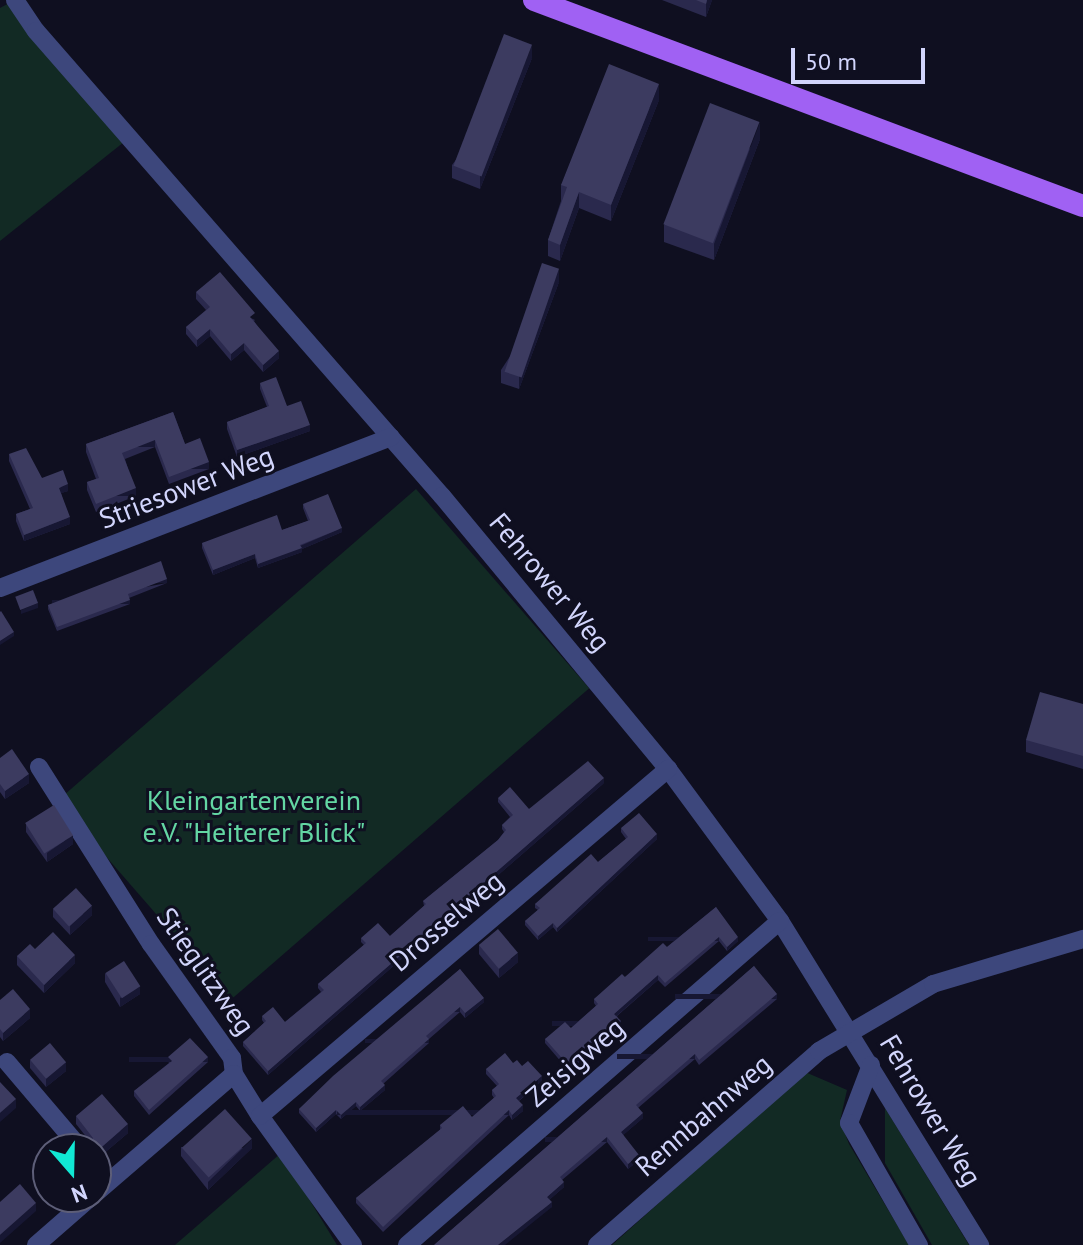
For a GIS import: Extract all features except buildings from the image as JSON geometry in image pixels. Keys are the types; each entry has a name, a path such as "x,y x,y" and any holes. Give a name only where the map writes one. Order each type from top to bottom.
{"main road":[{"path":"534,0 1083,206"}],"street":[{"path":"0,8 16,0"},
{"name":"Fehrower Weg","path":"16,0 36,31 391,437 668,769 780,921 980,1245"},
{"name":"Striesower Weg","path":"0,588 391,437"},
{"name":"Stieglitzweg","path":"39,767 151,944 232,1058 234,1074 260,1116 353,1245"},
{"name":"Drosselweg","path":"260,1116 668,769"},
{"name":"Zeisigweg","path":"407,1245 780,921"},
{"name":"Rennbahnweg","path":"597,1245 819,1051 933,984 1083,939"},
{"path":"7,1062 67,1133"},
{"path":"871,1065 849,1123 919,1245"},
{"path":"112,1179 234,1074"},
{"path":"36,1245 73,1213"}],"green space":[{"path":"15,0 129,138 0,241 0,8"},
{"name":"Kleingartenverein e.V. \"Heiterer Blick\"","path":"416,489 589,688 231,1000 58,801"},
{"path":"805,1072 847,1090 840,1121 849,1144 909,1245 612,1245"},
{"path":"885,1108 969,1245 932,1245 885,1163"},
{"path":"281,1153 337,1245 175,1245"}]}
